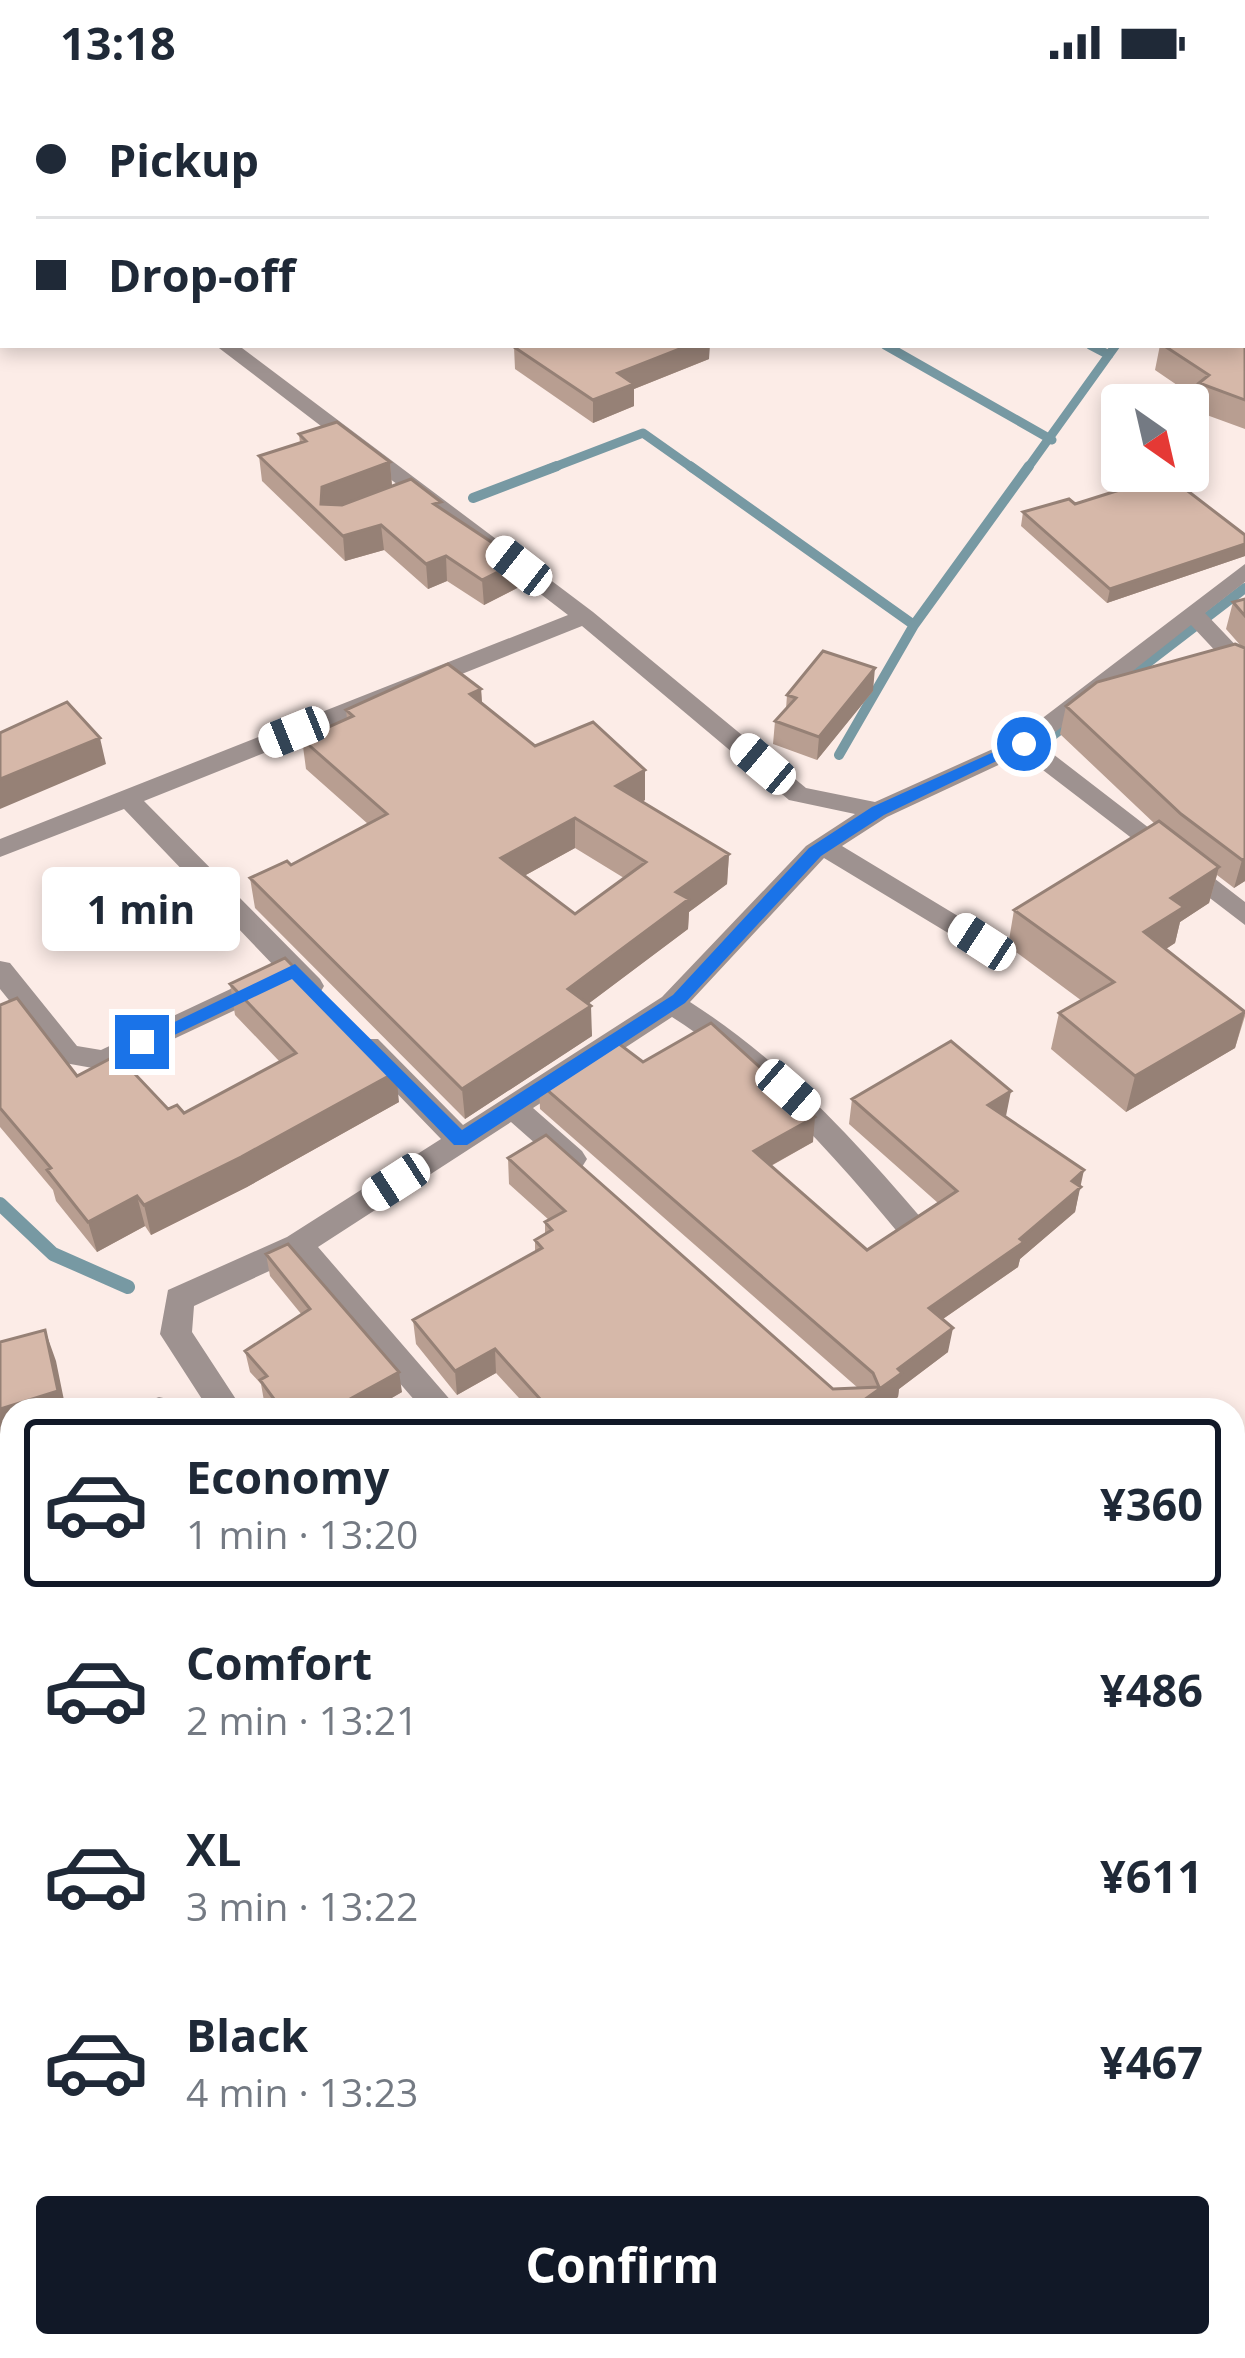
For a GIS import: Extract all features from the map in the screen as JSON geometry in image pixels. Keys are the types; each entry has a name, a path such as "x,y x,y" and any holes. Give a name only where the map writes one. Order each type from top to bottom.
{"street":[{"path":"229,348 409,493 585,617 798,794 878,811"},
{"path":"219,1398 176,1334 179,1299 298,1245 672,1004 823,846 878,811 1024,744 1245,571"},
{"path":"1192,613 1245,669"},
{"path":"0,849 585,617"},
{"path":"1024,744 1245,916"},
{"path":"128,798 460,1140"},
{"path":"823,846 982,942"},
{"path":"0,970 69,1055 104,1060 295,970"},
{"path":"672,1004 723,1034 821,1118 911,1227"},
{"path":"513,1107 598,1183"},
{"path":"298,1245 432,1398"}],"building":[{"path":"515,348 682,348 618,373 634,384 593,400"},
{"path":"1168,348 1245,348 1245,400 1199,383 1209,375"},
{"path":"337,422 390,462 322,487 321,504 342,505 411,479 441,502 434,504 520,561 482,580 446,556 426,564 381,525 343,536 259,456 306,441 299,434"},
{"path":"1113,492 1189,492 1245,535 1245,544 1110,589 1023,512 1069,499 1075,504"},
{"path":"1245,599 1245,616 1233,602"},
{"path":"1235,644 1245,648 1242,860 1181,814 1066,706 1097,682"},
{"path":"823,651 875,668 819,737 775,721 796,698 787,695"},
{"path":"448,664 481,689 470,694 535,746 593,722 645,770 616,786 729,854 676,892 689,899 568,989 591,1006 462,1089 250,878 287,861 291,865 387,814 302,739 353,716 346,710","holes":["575,818 646,862 575,914 501,858"]},
{"path":"67,702 100,738 0,779 0,733"},
{"path":"1159,821 1219,867 1171,898 1184,907 1144,932 1245,1012 1135,1076 1059,1013 1114,982 1014,910"},
{"path":"285,958 396,1072 144,1205 137,1196 88,1222 47,1170 51,1168 0,1108 0,1005 17,998 77,1076 117,1055 168,1109 177,1105 184,1113 296,1053 230,984"},
{"path":"711,1023 815,1117 754,1151 867,1250 957,1191 852,1099 951,1041 1011,1091 988,1105 1084,1170 1072,1181 1081,1187 1020,1239 1024,1242 929,1308 953,1328 867,1398 539,1398 495,1349 455,1371 413,1320 542,1248 535,1240 552,1230 545,1222 565,1211 508,1158 546,1135 833,1389 879,1387 873,1373 539,1083 610,1037 643,1062"},
{"path":"288,1244 399,1372 352,1398 273,1398 260,1380 267,1376 245,1351 310,1309 266,1254"},
{"path":"45,1330 58,1391 35,1398 0,1398 0,1342"}],"waterway":[{"path":"890,348 1049,438"},
{"path":"1096,348 1109,355"},
{"path":"1109,355 1114,348"},
{"path":"1049,438 1109,355"},
{"path":"549,469 643,433 694,469"},
{"path":"1027,469 1049,438"},
{"path":"473,498 557,466"},
{"path":"690,466 914,625"},
{"path":"914,625 1029,466"},
{"path":"1125,680 1245,588"},
{"path":"839,755 914,625"},
{"path":"1040,745 1074,719"},
{"path":"0,1204 53,1254 128,1287"}],"route":[{"path":"142,1042 295,970 460,1140 679,999 815,852 878,811 1024,744"}]}
